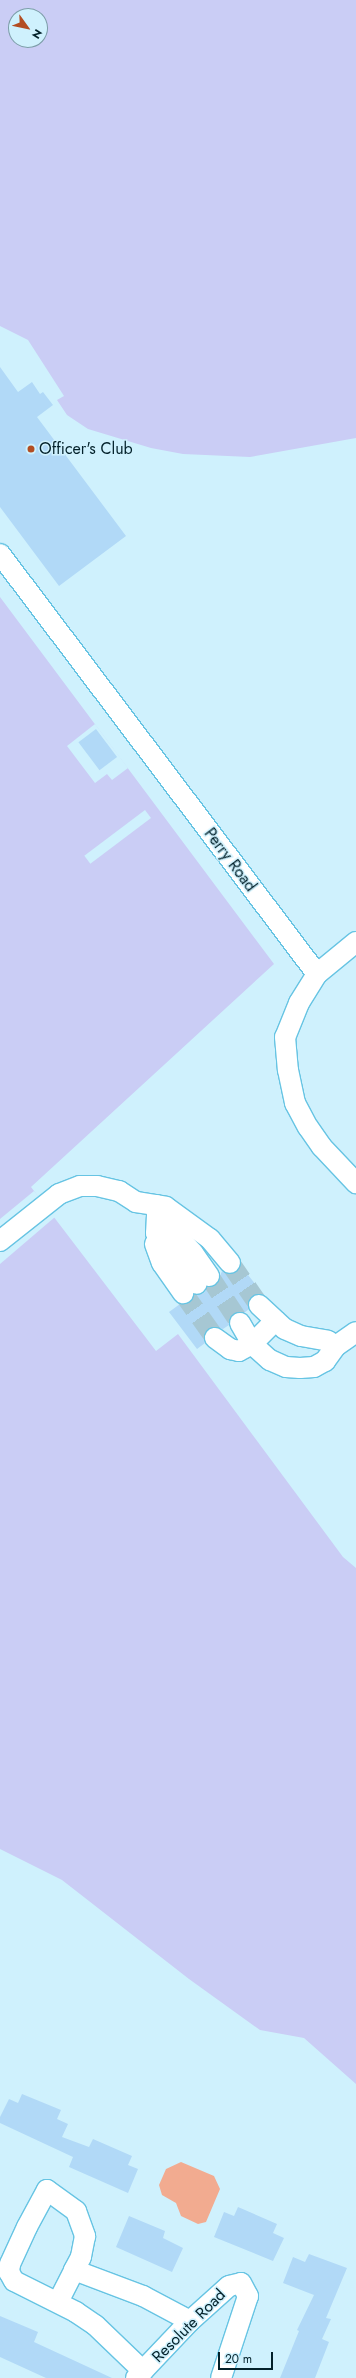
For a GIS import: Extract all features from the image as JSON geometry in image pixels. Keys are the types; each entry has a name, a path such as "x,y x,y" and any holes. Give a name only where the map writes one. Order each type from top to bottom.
{"street":[{"name":"Perry Road","path":"0,554 317,974"},
{"path":"356,942 317,974 299,1003 285,1037 288,1070 295,1102 308,1127 322,1147 356,1183"},
{"path":"0,1241 59,1194 80,1186 104,1187 119,1191 156,1217 198,1280"},
{"path":"166,1207 210,1239 225,1257 198,1280 162,1263 154,1240 156,1217 166,1207"},
{"path":"259,1305 285,1329 301,1336 328,1340 336,1346"},
{"path":"275,1321 252,1344 239,1351 230,1349 228,1330 252,1344 270,1360 286,1367 314,1367 325,1361 336,1346 356,1332"},
{"path":"58,2302 81,2257 85,2236 76,2212 47,2190 13,2258 10,2272 14,2281 58,2302 95,2325 139,2375"},
{"path":"74,2270 143,2296 190,2321"},
{"name":"Resolute Road","path":"139,2375 190,2321 229,2286 241,2283 248,2296 221,2378"}],"shaded area":[{"path":"181,2162 214,2176 220,2189 206,2222 198,2224 181,2216 176,2203 162,2195 159,2185 166,2169"}],"water":[{"path":"0,0 356,0 356,438 250,457 183,454 151,448 88,429 67,415 57,400 64,396 28,340 0,326"},
{"path":"0,597 274,964 31,1187 156,1351 178,1334 343,1557 356,1568 356,2084 304,2038 260,2030 189,1979 62,1880 0,1849"}],"pier":[{"path":"95,724 128,768 112,780 107,774 95,783 67,746"},
{"path":"145,810 151,818 90,864 84,856"},
{"path":"34,1191 55,1217 0,1264 0,1219"}],"building":[{"name":"Officer's Club","path":"0,367 18,392 32,382 40,394 43,392 53,405 37,417 126,536 59,586 0,507"},
{"path":"96,729 117,757 99,770 78,742"},
{"path":"241,1266 263,1294 256,1294 251,1297 248,1303 249,1309 244,1313 234,1313 230,1318 229,1325 223,1329 216,1327 206,1331 204,1337 205,1343 197,1349 169,1312 180,1304 189,1303 194,1295 204,1293 208,1287 216,1285 222,1271 232,1274 238,1272"},
{"path":"22,2094 61,2110 57,2119 68,2124 62,2137 89,2147 93,2139 132,2156 128,2165 138,2169 128,2193 69,2167 73,2157 0,2123 0,2117 9,2099 18,2103"},
{"path":"238,2207 277,2224 273,2233 284,2238 273,2261 214,2237 224,2212 234,2216"},
{"path":"129,2216 165,2231 163,2238 183,2248 172,2272 116,2247"},
{"path":"309,2254 347,2268 326,2318 331,2319 322,2339 329,2342 315,2378 280,2378 299,2331 297,2330 314,2295 283,2283 293,2257 305,2262"},
{"path":"0,2316 38,2332 34,2342 112,2378 46,2378 0,2357"}],"tunnel":[{"path":"230,1263 259,1305"},
{"path":"209,1276 240,1323"},
{"path":"183,1293 215,1338"}],"place":[{"name":"Officer's Club","path":"31,449"}]}
